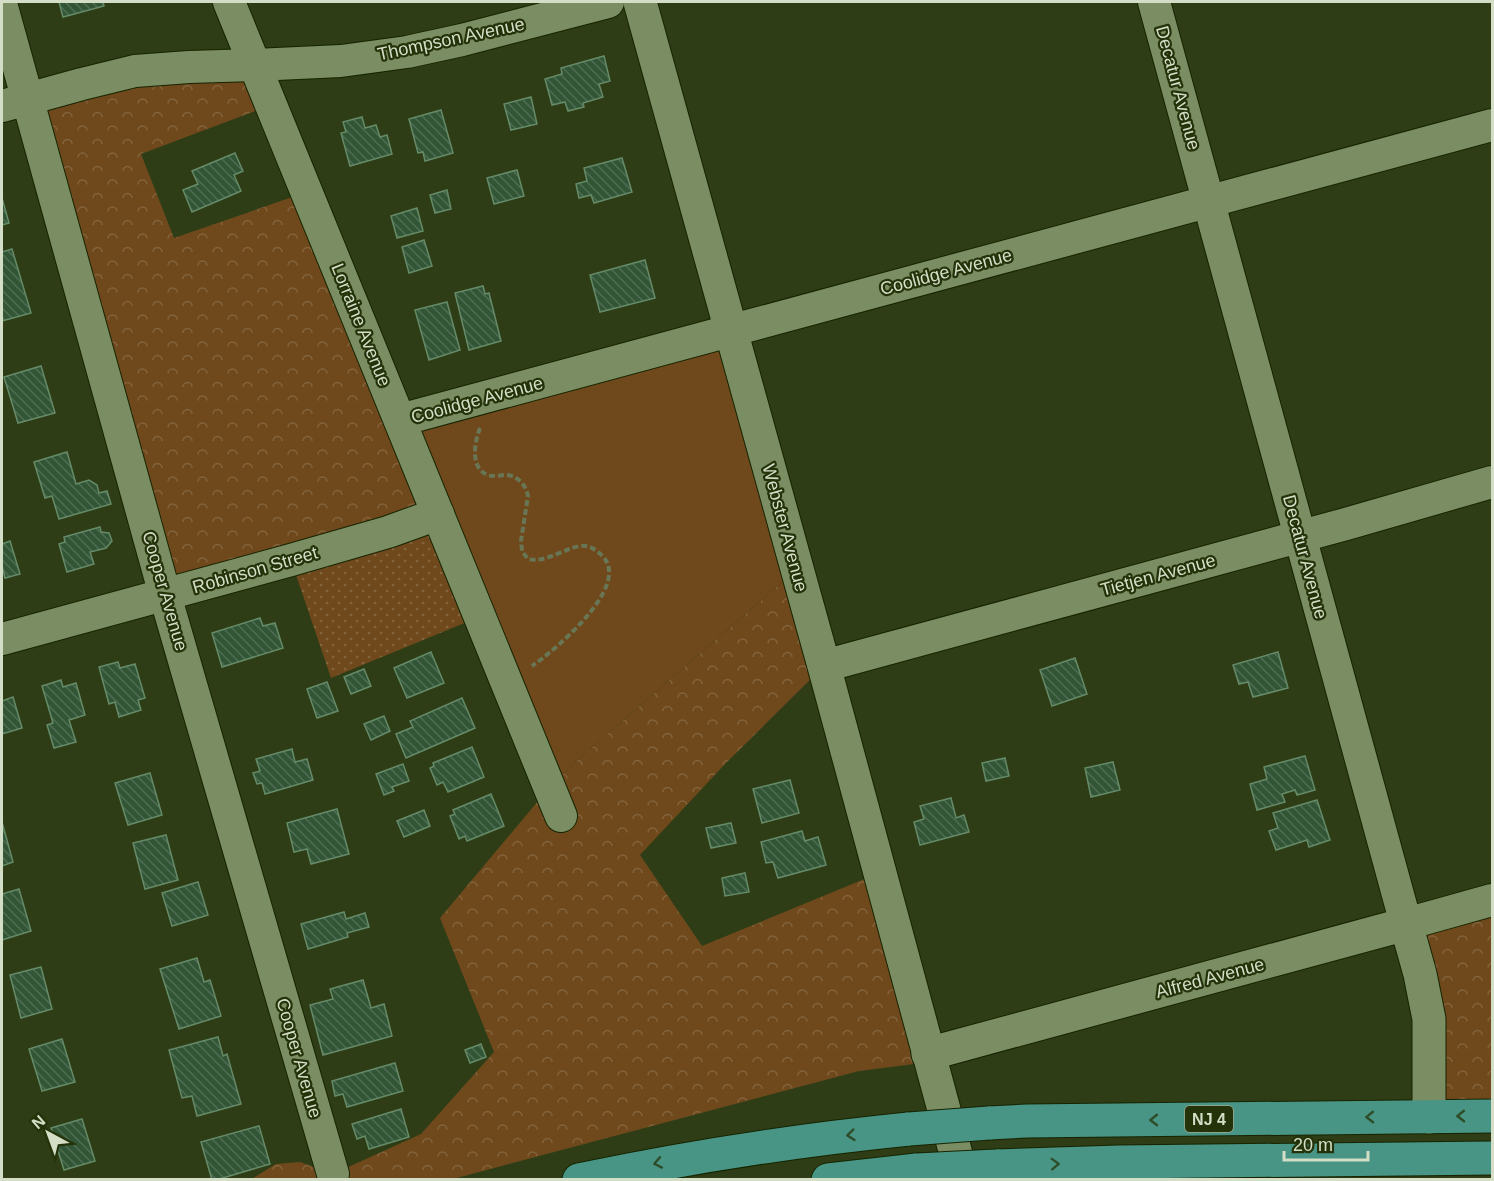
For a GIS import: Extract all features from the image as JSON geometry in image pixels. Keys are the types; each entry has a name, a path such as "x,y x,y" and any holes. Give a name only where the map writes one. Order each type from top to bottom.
{"highway":[{"name":"NJ 4","path":"579,1179 660,1163 817,1138 989,1123 1492,1116"},
{"path":"828,1179 917,1170 1119,1162 1492,1158"},
{"path":"1119,1162 1245,1179"}],"street":[{"name":"Lorraine Avenue","path":"229,2 561,816"},
{"name":"Thompson Avenue","path":"14,103 135,71 341,61 407,52 608,2"},
{"name":"Webster Avenue","path":"640,2 963,1179"},
{"name":"Decatur Avenue","path":"1154,2 1423,989 1429,1018 1429,1117"},
{"name":"Cooper Avenue","path":"2,7 14,103 165,595 333,1174"},
{"name":"Coolidge Avenue","path":"400,420 1492,125"},
{"name":"Tietjen Avenue","path":"824,666 1300,537 1492,482"},
{"name":"Robinson Street","path":"2,639 388,532 438,514"},
{"name":"Alfred Avenue","path":"928,1054 1492,900"}],"path":[{"path":"481,399 486,415 477,440 476,460 480,469 488,474 515,477 526,488 528,496 520,542 525,556 528,559 539,560 585,546 596,551 605,559 608,567 606,588 593,609 550,652 507,684"}],"green space":[{"path":"255,65 271,105 141,154 174,238 307,192 438,514 165,595 27,99"},
{"path":"731,330 796,570 583,755 549,788 400,420"},
{"path":"438,514 479,617 331,678 291,560"},
{"path":"796,570 824,666 725,764 640,855 702,946 879,873 930,1062 859,1071 453,1179 250,1180 276,1164 300,1162 333,1174 421,1134 494,1052 440,918 549,788 583,755"},
{"path":"1492,900 1492,1116 1429,1117 1406,924"}],"building":[{"path":"59,2 103,2 104,6 63,17"},
{"path":"604,56 610,81 599,84 603,97 583,103 584,107 568,111 565,102 552,105 545,79 562,74 561,68"},
{"path":"531,97 537,124 511,130 504,104"},
{"path":"441,110 453,153 425,161 423,152 418,153 409,119"},
{"path":"362,117 365,128 376,125 380,137 387,135 392,154 350,166 341,133 346,132 343,122"},
{"path":"235,153 243,171 234,175 241,191 192,212 183,190 198,184 192,171"},
{"path":"622,158 632,192 594,203 591,195 579,198 576,184 587,181 584,168"},
{"path":"517,170 524,196 494,204 487,178"},
{"path":"447,190 451,209 435,213 430,195"},
{"path":"2,198 9,223 2,225"},
{"path":"417,208 423,231 397,238 391,216"},
{"path":"424,240 432,266 409,273 402,247"},
{"path":"12,249 31,313 2,321 2,252"},
{"path":"645,260 655,298 600,312 590,275"},
{"path":"483,286 485,294 489,293 501,341 469,350 455,293"},
{"path":"447,302 460,350 429,360 415,310"},
{"path":"41,366 55,413 18,423 4,377"},
{"path":"67,452 76,484 89,480 97,485 99,493 107,491 111,504 59,519 52,496 45,498 34,462"},
{"path":"100,527 101,532 109,533 112,541 106,548 90,552 94,564 67,572 59,544 65,542 64,537"},
{"path":"10,541 20,574 5,578 2,566 2,544"},
{"path":"260,618 263,626 275,623 283,648 222,667 212,633"},
{"path":"431,652 444,683 407,698 394,668"},
{"path":"1278,652 1288,688 1253,697 1248,682 1239,684 1233,665"},
{"path":"1075,658 1087,694 1052,706 1040,670"},
{"path":"118,662 120,668 135,664 145,698 138,700 141,710 119,717 115,702 109,704 99,667"},
{"path":"364,669 371,686 351,694 344,677"},
{"path":"61,680 63,687 76,683 85,715 69,720 76,742 54,748 47,725 53,723 42,686"},
{"path":"327,682 338,711 317,718 307,689"},
{"path":"13,697 22,728 2,734 2,701"},
{"path":"462,698 475,728 406,758 396,734 413,727 410,721"},
{"path":"384,716 390,731 371,740 364,724"},
{"path":"472,747 484,777 448,792 443,782 437,785 430,768 434,766 433,763"},
{"path":"292,749 295,762 307,759 313,780 265,794 262,783 257,784 253,773 260,771 256,759"},
{"path":"1305,756 1315,790 1297,795 1295,790 1282,794 1285,802 1257,810 1250,784 1267,779 1264,767"},
{"path":"1005,758 1009,776 986,781 982,763"},
{"path":"1113,762 1120,790 1091,797 1085,768"},
{"path":"403,764 409,781 392,787 394,791 384,795 376,774"},
{"path":"150,773 162,815 128,825 115,783"},
{"path":"790,780 799,813 762,823 753,789"},
{"path":"491,794 504,826 467,841 465,836 459,839 450,816 455,814 453,810"},
{"path":"951,798 956,818 964,815 969,832 920,845 914,822 924,819 920,806"},
{"path":"1317,800 1330,840 1309,847 1307,840 1276,850 1269,831 1278,828 1273,813"},
{"path":"337,809 349,854 311,864 307,849 294,852 287,823"},
{"path":"424,810 430,826 404,837 397,821"},
{"path":"2,822 13,862 2,866"},
{"path":"731,823 736,843 711,848 706,828"},
{"path":"802,831 805,841 818,837 826,865 778,878 773,862 766,863 761,842"},
{"path":"166,835 178,880 145,889 133,843"},
{"path":"745,873 749,892 725,896 722,878"},
{"path":"198,882 208,915 172,926 162,893"},
{"path":"19,889 31,931 2,940 2,894"},
{"path":"344,912 346,919 365,913 369,927 347,933 348,937 308,949 301,924"},
{"path":"197,958 204,982 210,980 221,1016 179,1029 160,969"},
{"path":"41,967 52,1009 21,1018 10,975"},
{"path":"363,980 371,1008 384,1004 392,1036 323,1055 310,1005 333,999 330,989"},
{"path":"218,1037 223,1056 227,1054 241,1104 197,1116 192,1096 182,1098 169,1050"},
{"path":"62,1039 75,1082 42,1091 29,1049"},
{"path":"481,1044 486,1057 470,1063 465,1050"},
{"path":"395,1063 403,1091 347,1107 343,1094 335,1096 332,1081"},
{"path":"401,1109 409,1137 369,1149 365,1136 357,1139 352,1124"},
{"path":"82,1119 95,1161 64,1170 51,1128"},
{"path":"259,1126 270,1164 212,1180 201,1142"}]}
